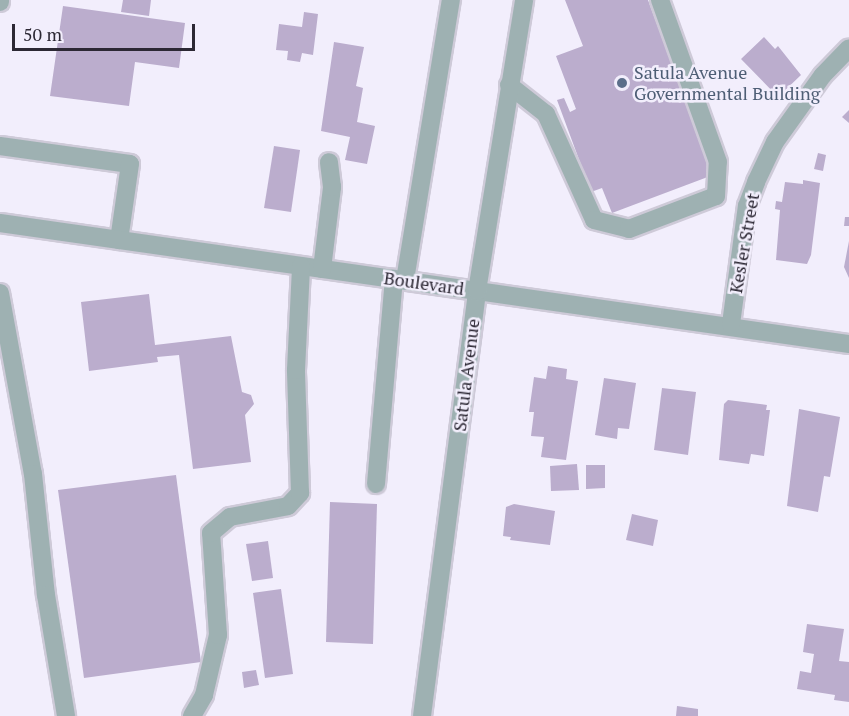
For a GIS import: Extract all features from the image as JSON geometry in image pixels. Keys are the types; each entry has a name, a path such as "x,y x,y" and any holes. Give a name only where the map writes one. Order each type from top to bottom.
{"street":[{"path":"376,484 399,280 451,0"},
{"name":"Satula Avenue","path":"422,716 477,291 524,0"},
{"path":"510,85 546,114 594,220 629,229 716,196 718,162 660,0"},
{"name":"Kesler Street","path":"731,324 747,206 756,182 775,142 823,75 849,48"},
{"path":"0,146 129,164 119,240"},
{"path":"322,269 332,187 329,162"},
{"name":"Boulevard","path":"0,223 477,291 731,324 849,344"},
{"path":"192,716 204,695 218,635 211,533 230,517 288,506 300,493 296,360 301,266"},
{"path":"0,292 31,463 46,595 66,716"}],"building":[{"path":"123,0 151,0 149,16 121,12"},
{"name":"Satula Avenue Governmental Building","path":"565,0 648,0 713,175 612,213 602,188 591,192 557,100 564,98 570,112 576,109 556,56 583,46"},
{"path":"63,6 185,23 179,68 135,62 129,106 50,96"},
{"path":"304,12 318,14 313,55 302,53 300,62 287,60 288,51 276,50 279,24 302,27"},
{"path":"764,37 775,49 778,46 801,75 778,97 741,59"},
{"path":"334,42 364,47 356,86 363,88 357,122 375,126 367,164 345,160 350,137 321,131"},
{"path":"849,110 849,123 842,117"},
{"path":"274,146 300,150 291,212 264,208"},
{"path":"818,153 826,155 823,171 814,169"},
{"path":"803,180 820,183 811,255 807,264 776,260 780,210 775,209 776,201 782,202 785,182 803,184"},
{"path":"845,217 849,217 849,226 844,226"},
{"path":"849,241 849,278 844,267"},
{"path":"149,294 155,345 231,336 242,392 251,395 254,404 245,415 251,462 193,469 179,355 157,357 158,362 89,371 81,302"},
{"path":"548,366 567,369 566,379 578,381 566,460 541,457 544,437 531,436 534,412 529,412 534,377 546,379"},
{"path":"604,378 636,383 629,429 618,428 617,439 595,435"},
{"path":"662,388 696,392 688,455 654,450"},
{"path":"728,400 767,405 766,410 770,410 764,456 751,454 749,464 719,460 724,404"},
{"path":"799,409 840,417 830,477 824,476 818,512 787,506"},
{"path":"577,464 579,490 551,491 550,466"},
{"path":"586,465 605,465 605,488 586,489"},
{"path":"176,475 201,662 84,678 58,490"},
{"path":"330,502 377,504 373,644 326,642"},
{"path":"514,504 555,511 550,545 510,540 511,537 503,536 506,507"},
{"path":"632,514 658,520 653,546 626,540"},
{"path":"268,541 273,578 252,581 246,544"},
{"path":"281,589 293,674 265,678 253,593"},
{"path":"807,624 844,629 839,661 849,662 849,702 834,700 835,695 797,689 800,671 811,673 814,654 803,652"},
{"path":"256,670 259,685 244,688 242,672"},
{"path":"677,706 698,709 698,716 676,716"}],"place":[{"name":"Satula Avenue Governmental Building","path":"622,83"}]}
